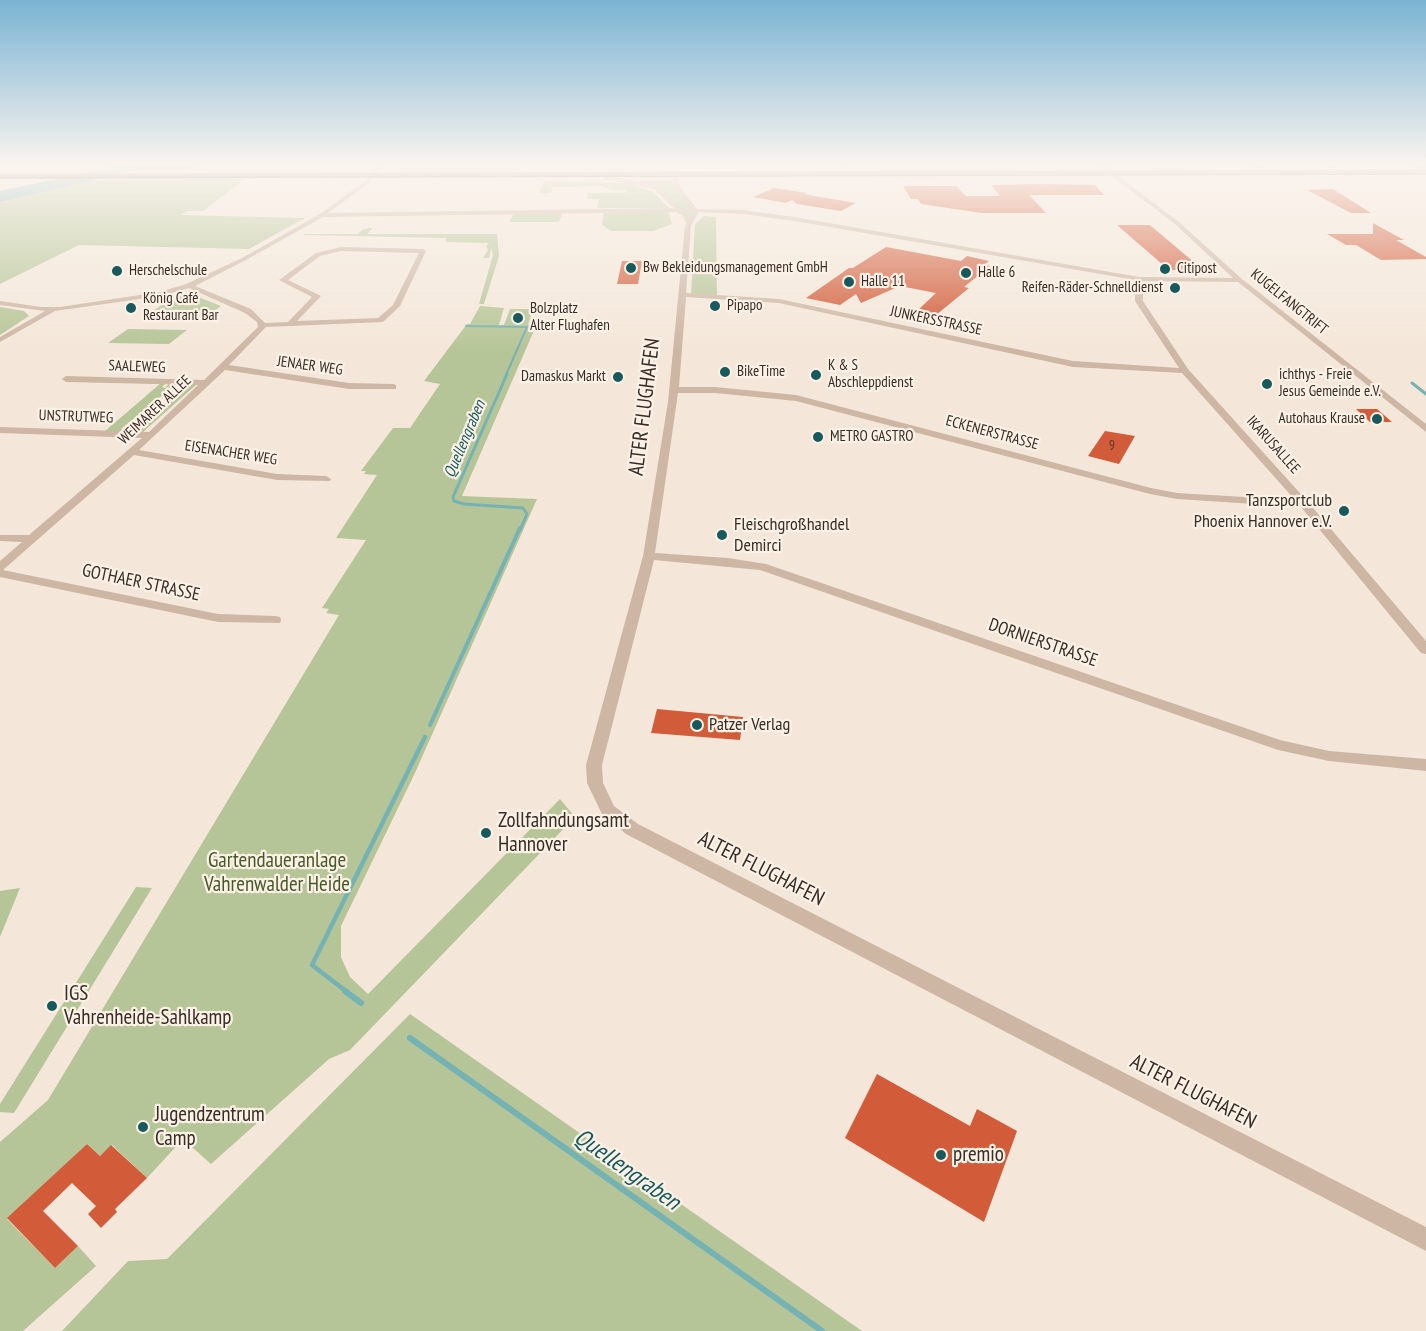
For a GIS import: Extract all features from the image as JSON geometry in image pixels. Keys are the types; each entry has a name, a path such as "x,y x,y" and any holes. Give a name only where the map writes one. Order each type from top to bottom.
{"street":[{"path":"0,303 54,309 161,294 186,287 220,272 302,226"},
{"name":"ALTER FLUGHAFEN","path":"688,226 674,390 649,556 594,765 595,783 602,800 620,821 1426,1239"},
{"path":"838,226 1139,279 1240,280"},
{"name":"KUGELFANGTRIFT","path":"1181,226 1240,280 1426,429"},
{"path":"0,303 45,306 186,287 248,311 262,325 290,324 380,320 396,306 423,250 341,249 318,254 283,280 317,296 290,324"},
{"name":"IKARUSALLEE","path":"1139,279 1139,301 1185,371 1304,504 1426,650"},
{"name":"JUNKERSSTRASSE","path":"681,295 747,297 780,301 1073,364 1185,371"},
{"path":"0,340 54,309 78,303"},
{"path":"34,321 97,304"},
{"path":"45,306 54,309"},
{"path":"24,307 35,313 34,321"},
{"name":"WEIMARER ALLEE","path":"0,567 151,435 207,383 262,325"},
{"name":"JENAER WEG","path":"223,367 349,386 393,387"},
{"name":"SAALEWEG","path":"66,379 207,383"},
{"name":"ECKENERSTRASSE","path":"674,390 715,390 796,398 1159,493 1198,498 1304,504"},
{"name":"UNSTRUTWEG","path":"0,430 151,435"},
{"name":"EISENACHER WEG","path":"132,452 277,477 326,479"},
{"path":"0,538 32,539"},
{"name":"DORNIERSTRASSE","path":"649,556 762,567 1278,745 1329,756 1426,765"},
{"name":"GOTHAER STRASSE","path":"0,573 218,618 275,620"}],"green space":[{"path":"0,226 290,226 249,249 79,245 0,284"},
{"path":"604,226 666,226 653,231 611,231"},
{"path":"695,226 716,226 717,296 691,295"},
{"path":"373,228 367,234 497,234 499,256 484,304 479,304 493,255 491,248 489,258 483,258 489,243 446,242 446,238 303,235 358,234"},
{"path":"188,295 221,306 209,315 150,313 172,298"},
{"name":"Gartendaueranlage Vahrenwalder Heide","path":"480,306 504,308 499,325 504,325 510,309 533,309 528,325 536,326 462,496 537,499 414,775 341,926 341,957 350,977 368,994 560,799 575,817 350,1050 329,1059 211,1164 183,1139 147,1178 112,1145 100,1156 87,1144 7,1219 55,1268 78,1246 96,1266 23,1331 0,1331 0,1142 48,1100 339,615 326,613 329,609 322,608 366,540 336,538 377,475 364,474 366,471 361,471 393,428 410,428 440,384 424,381 467,324 470,324"},
{"path":"0,307 24,311 29,316 0,335"},
{"path":"128,329 187,330 169,344 108,343"},
{"path":"161,383 166,383 162,387 165,388 169,384 197,384 143,432 105,431","holes":["175,385 185,386 133,430 121,429"]},
{"path":"136,887 152,888 14,1113 0,1112 0,1104"},
{"path":"20,888 0,937 0,891"},
{"path":"410,1014 862,1331 62,1331 128,1261 167,1259"}],"building":[{"path":"1118,226 1151,226 1203,270 1169,270"},
{"path":"1373,226 1379,226 1404,240 1396,240 1426,259 1381,260 1356,245 1346,245 1327,234 1373,234"},
{"path":"886,247 961,261 967,256 989,261 984,265 990,266 964,287 969,288 936,315 917,311 936,293 900,286 861,303 856,294 840,305 806,298 849,268 853,268"},
{"name":"Bw Bekleidungsmanagement GmbH","path":"622,261 642,261 638,284 617,284"},
{"name":"Autohaus Krause","path":"1356,409 1377,409 1392,422 1370,422"},
{"path":"1105,431 1135,436 1119,464 1088,456"},
{"name":"Patzer Verlag","path":"657,709 743,717 740,740 651,733"},
{"name":"premio","path":"877,1074 970,1126 977,1109 1017,1131 984,1222 845,1138"},
{"name":"Jugendzentrum Camp","path":"87,1144 100,1156 111,1145 147,1178 115,1209 117,1212 101,1228 88,1214 96,1206 72,1183 43,1211 78,1246 55,1268 7,1218"}],"waterway":[{"name":"Quellengraben","path":"466,326 527,327 506,375"},
{"name":"Quellengraben","path":"507,374 453,497 454,501 464,504 523,508 527,514 520,530"},
{"path":"1412,383 1426,394"},
{"name":"Quellengraben","path":"430,725 520,528"},
{"name":"Quellengraben","path":"347,992 312,965 425,737"},
{"name":"Quellengraben","path":"345,991 361,1003"},
{"name":"Quellengraben","path":"410,1038 822,1331"}],"place":[{"name":"Bw Bekleidungsmanagement GmbH","path":"631,268"},
{"name":"Citipost","path":"1165,269"},
{"name":"Herschelschule","path":"117,271"},
{"name":"Halle 6","path":"966,273"},
{"name":"Halle 11","path":"849,282"},
{"name":"Reifen-Räder-Schnelldienst","path":"1175,288"},
{"name":"Pipapo","path":"715,306"},
{"name":"König Café Restaurant Bar","path":"131,308"},
{"name":"Bolzplatz Alter Flughafen","path":"518,318"},
{"name":"BikeTime","path":"725,372"},
{"name":"K & S Abschleppdienst","path":"816,375"},
{"name":"Damaskus Markt","path":"618,377"},
{"name":"ichthys - Freie Jesus Gemeinde e.V.","path":"1267,384"},
{"name":"Autohaus Krause","path":"1377,419"},
{"name":"METRO GASTRO","path":"818,437"},
{"name":"Tanzsportclub Phoenix Hannover e.V.","path":"1344,511"},
{"name":"Fleischgroßhandel Demirci","path":"722,535"},
{"name":"Patzer Verlag","path":"697,725"},
{"name":"Zollfahndungsamt Hannover","path":"486,833"},
{"name":"IGS Vahrenheide-Sahlkamp","path":"52,1006"},
{"name":"Jugendzentrum Camp","path":"143,1127"},
{"name":"premio","path":"941,1155"}]}
